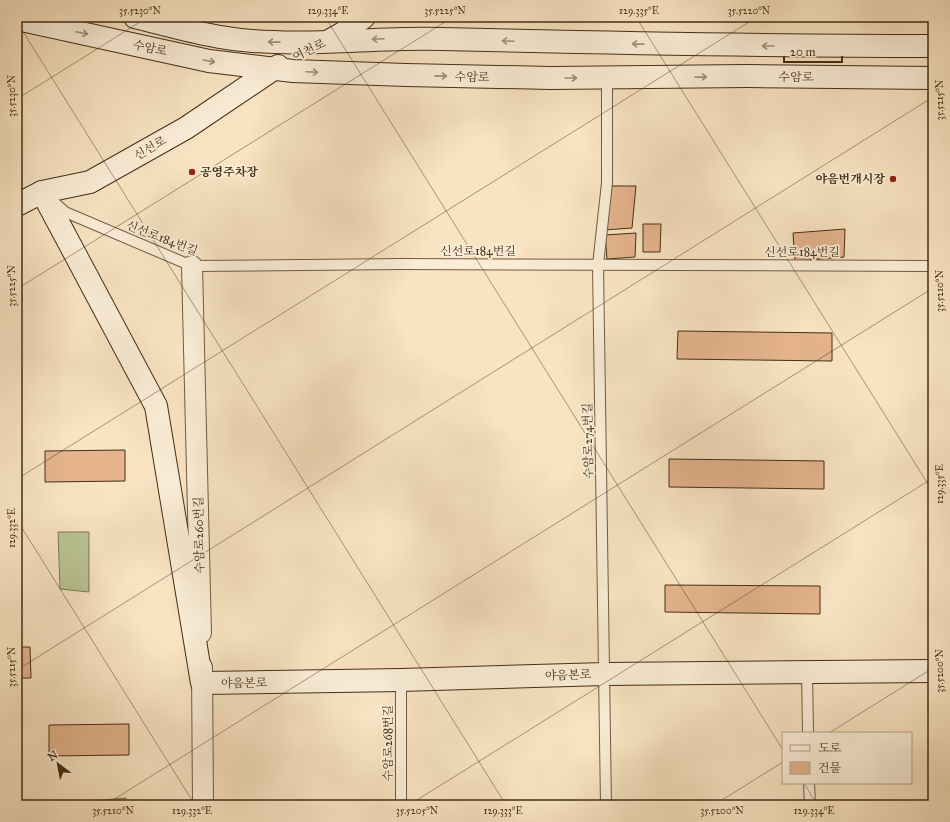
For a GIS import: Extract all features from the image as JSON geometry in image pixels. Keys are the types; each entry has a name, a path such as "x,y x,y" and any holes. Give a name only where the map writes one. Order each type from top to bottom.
{"main road":[{"path":"135,17 217,36 250,41 274,42 327,42 407,38 740,46 933,46"},
{"name":"여천로","path":"273,69 343,33 364,17"},
{"name":"수암로","path":"17,19 209,61 273,69 406,76 607,78 755,76 933,78"},
{"name":"신선로","path":"17,205 42,192 90,182 186,128 273,69"},
{"path":"42,192 156,406 202,683"},
{"name":"야음본로","path":"202,683 401,680 604,674 933,671"}],"street":[{"name":"수암로260번길","path":"192,266 202,683 203,805"}],"lane":[{"name":"수암로274번길","path":"606,805 598,265 607,183 607,78"},
{"path":"17,196 42,192"},
{"name":"신선로184번길","path":"42,192 65,212 192,266 394,264 933,266"},
{"path":"807,672 808,732"},
{"name":"수암로268번길","path":"401,680 401,805"},
{"path":"809,784 810,805"}],"green space":[{"path":"58,532 89,532 89,592 60,589"},
{"path":"126,798 126,805 89,805 90,801"}],"building":[{"path":"610,186 636,186 632,228 604,230"},
{"path":"643,224 661,224 660,252 643,252"},
{"path":"845,229 844,257 795,261 793,233"},
{"path":"636,233 635,257 607,259 605,235"},
{"path":"678,331 832,333 832,361 677,359"},
{"path":"17,409 21,409 21,440 17,440"},
{"path":"125,450 125,481 45,482 45,451"},
{"path":"669,459 824,461 824,489 669,487"},
{"path":"665,585 820,586 820,614 665,612"},
{"path":"17,647 30,647 31,678 17,678"},
{"path":"129,724 129,755 49,756 49,725"}],"place":[{"name":"공영주차장","path":"192,172"},
{"name":"야음번개시장","path":"893,179"}]}
